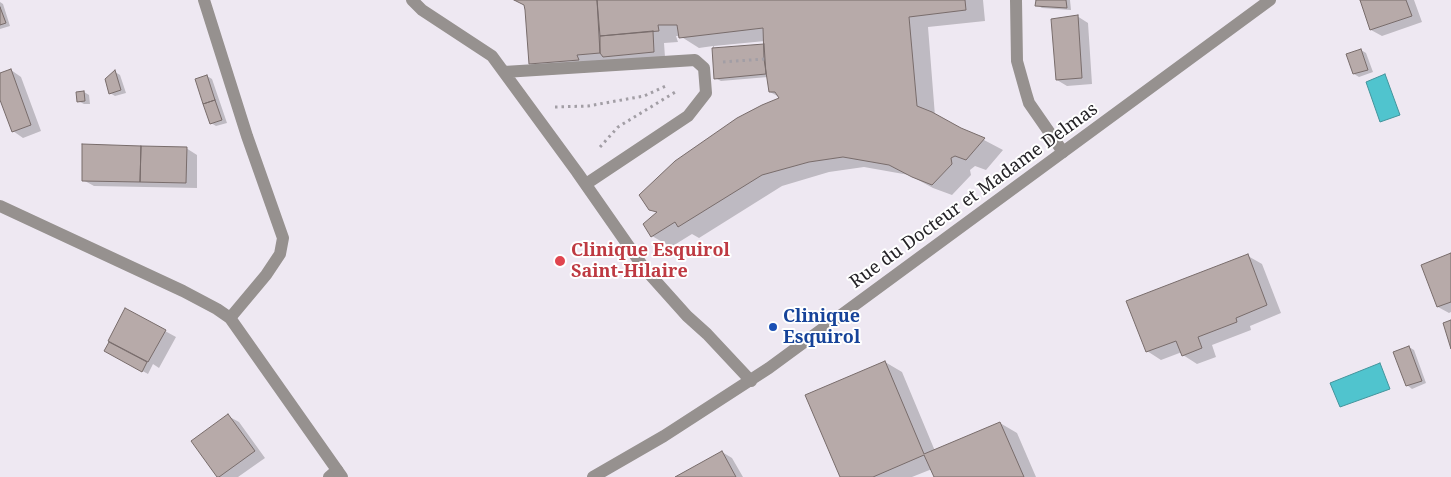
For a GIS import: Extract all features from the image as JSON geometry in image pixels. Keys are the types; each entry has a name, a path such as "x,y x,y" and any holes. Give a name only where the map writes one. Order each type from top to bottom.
{"street":[{"path":"204,0 282,238 280,254 266,275 230,318"},
{"path":"412,0 422,10 492,56 586,184 644,268 687,316 707,334 751,381"},
{"path":"1016,0 1018,61 1026,93 1030,103 1063,152"},
{"name":"Rue du Docteur et Madame Delmas","path":"593,477 664,436 751,381 1270,0"},
{"path":"504,72 695,60 704,68 706,93 688,116 586,184"},
{"path":"0,206 183,291 230,318 336,475"}],"path":[{"path":"530,107 588,106 644,96 670,84"}],"water":[{"path":"1385,74 1400,115 1380,122 1366,82"},
{"path":"1380,363 1390,389 1340,407 1330,383"}],"building":[{"path":"514,0 597,0 600,53 577,55 579,60 529,64 524,5"},
{"path":"597,0 965,0 966,10 909,17 917,106 985,138 966,160 955,156 951,158 952,164 932,185 889,165 843,157 809,162 762,175 678,227 675,222 651,237 643,224 657,212 649,210 639,195 675,161 737,118 779,98 775,92 769,92 764,59 763,28 679,38 677,25 658,25 659,31 600,36"},
{"path":"1036,0 1066,0 1067,8 1035,6"},
{"path":"1360,0 1406,0 1412,16 1370,30"},
{"path":"0,7 6,23 0,25"},
{"path":"1078,15 1082,78 1056,80 1051,19"},
{"path":"653,31 654,52 603,57 600,53 600,36"},
{"path":"764,44 766,74 714,79 712,48"},
{"path":"1361,49 1368,70 1353,74 1346,54"},
{"path":"11,69 31,125 12,132 0,100 0,73"},
{"path":"115,70 121,90 109,94 105,79"},
{"path":"207,75 215,100 203,104 195,79"},
{"path":"84,91 85,101 77,102 76,92"},
{"path":"215,100 222,120 210,124 203,104"},
{"path":"82,144 141,146 140,182 82,181"},
{"path":"141,146 187,147 186,183 140,182"},
{"path":"1451,253 1451,302 1437,307 1421,265"},
{"path":"1248,254 1267,305 1236,318 1237,322 1198,337 1202,348 1182,356 1176,341 1146,352 1126,301"},
{"path":"125,308 166,330 148,362 108,341"},
{"path":"1451,320 1451,349 1443,323"},
{"path":"109,342 147,362 142,372 104,351"},
{"path":"1409,346 1422,381 1406,386 1393,352"},
{"path":"885,361 924,454 1000,422 1024,477 934,477 924,455 873,477 840,477 805,395"},
{"path":"228,414 255,451 217,477 191,441"},
{"path":"722,451 736,477 675,477"}],"place":[{"name":"Clinique Esquirol Saint-Hilaire","path":"560,261"},
{"name":"Clinique Esquirol","path":"773,327"}]}
